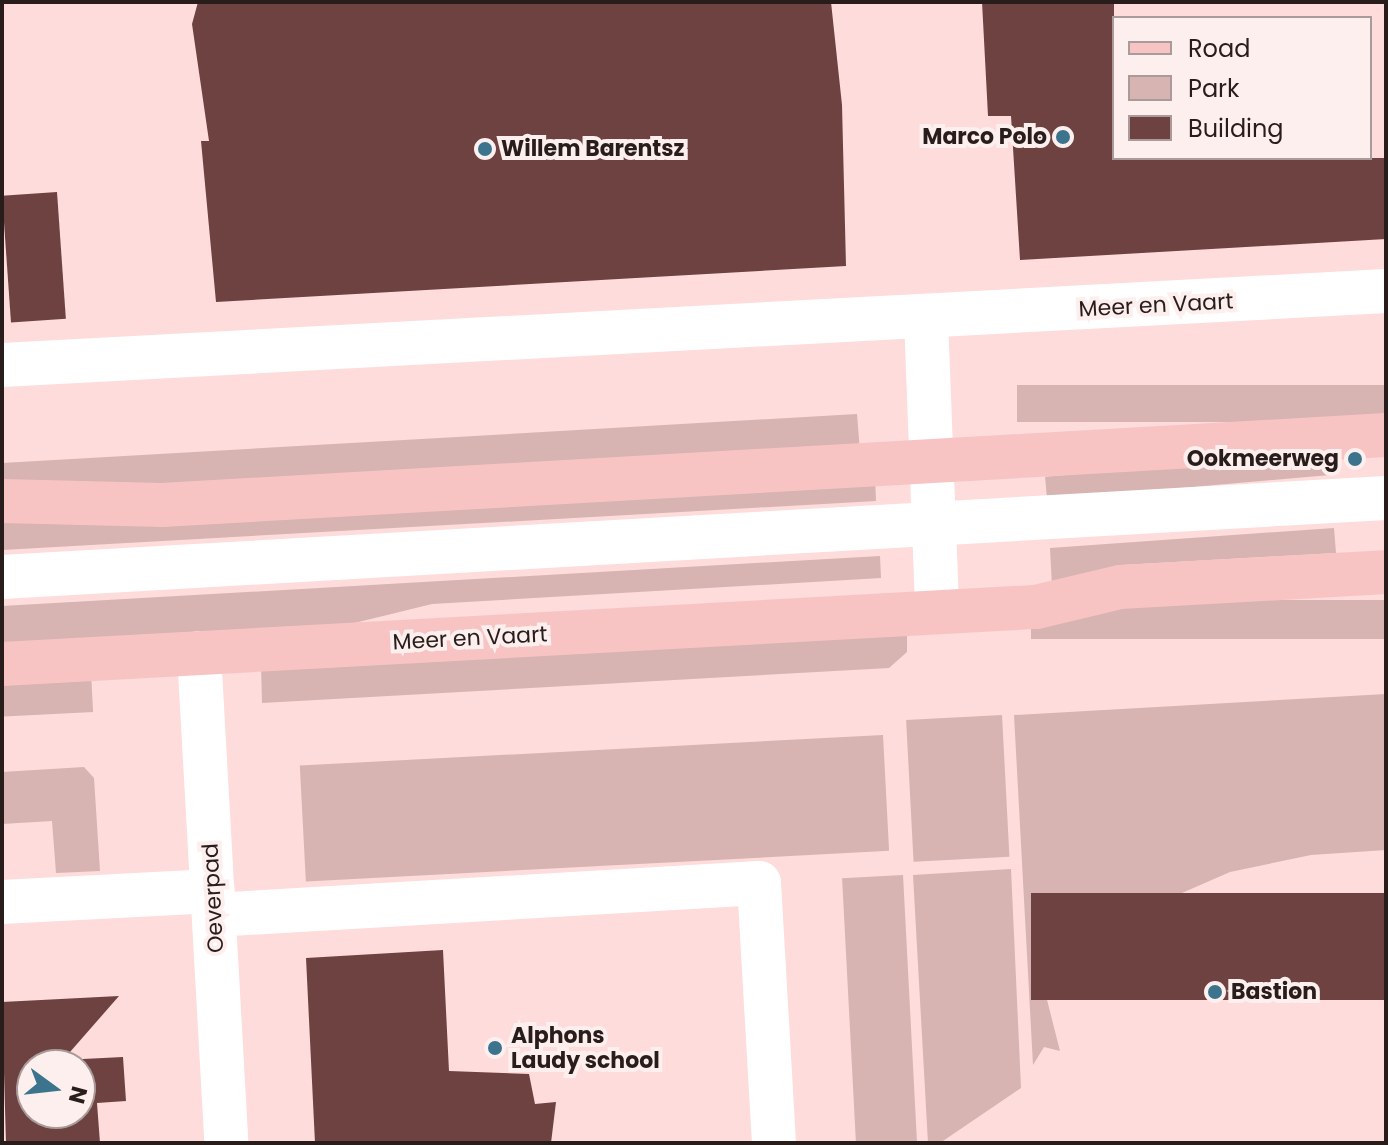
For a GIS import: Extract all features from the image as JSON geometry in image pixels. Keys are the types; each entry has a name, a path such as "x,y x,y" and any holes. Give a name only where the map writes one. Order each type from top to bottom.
{"main road":[{"path":"2,501 162,505 1386,435"},
{"name":"Meer en Vaart","path":"2,664 1036,607 1120,587 1386,572"}],"street":[{"name":"Meer en Vaart","path":"2,365 926,319 1386,291"},
{"path":"926,319 937,612"},
{"path":"2,577 1386,498"},
{"name":"Oeverpad","path":"199,653 226,1143"},
{"path":"2,902 213,903 759,883 774,1143"}],"green space":[{"path":"1017,385 1386,385 1386,422 1017,422"},
{"path":"857,414 860,452 161,491 2,487 2,463"},
{"path":"1328,452 1330,475 1047,500 1045,477"},
{"path":"875,478 876,501 2,550 2,514"},
{"path":"1334,528 1336,553 1122,565 1052,587 1050,548"},
{"path":"880,556 881,578 432,604 334,628 2,652 2,606"},
{"path":"1031,600 1386,600 1386,639 1031,639"},
{"path":"907,632 907,652 889,668 262,703 261,663"},
{"path":"91,672 93,712 4,717 2,677"},
{"path":"1386,694 1386,850 1311,855 1230,872 1088,934 1032,973 1043,984 1060,1051 1044,1047 1033,1065 1014,715"},
{"path":"1002,715 1009,857 914,862 906,720"},
{"path":"883,735 889,851 306,881 300,766"},
{"path":"84,767 94,778 100,871 56,873 52,821 2,824 2,772"},
{"path":"1011,869 1021,1088 940,1143 928,1143 913,875"},
{"path":"903,875 917,1143 856,1143 842,878"}],"building":[{"name":"Willem Barentsz","path":"198,2 831,2 842,105 846,266 216,302 201,141 209,141 192,24"},
{"name":"Marco Polo","path":"982,2 1114,2 1112,160 1386,158 1386,239 1020,260 1011,116 988,116"},
{"path":"57,192 66,319 11,323 2,196"},
{"path":"1031,893 1386,893 1386,1000 1031,1000"},
{"path":"443,950 449,1071 529,1074 535,1104 556,1102 551,1143 315,1143 306,958"},
{"path":"119,996 73,1049 16,1049 16,1129 96,1129 96,1058 123,1057 126,1101 97,1103 100,1143 6,1143 2,1002"}],"place":[{"name":"Marco Polo","path":"1063,137"},
{"name":"Willem Barentsz","path":"485,149"},
{"name":"Ookmeerweg","path":"1355,459"},
{"name":"Bastion","path":"1215,992"},
{"name":"Alphons Laudy school","path":"495,1048"}]}
